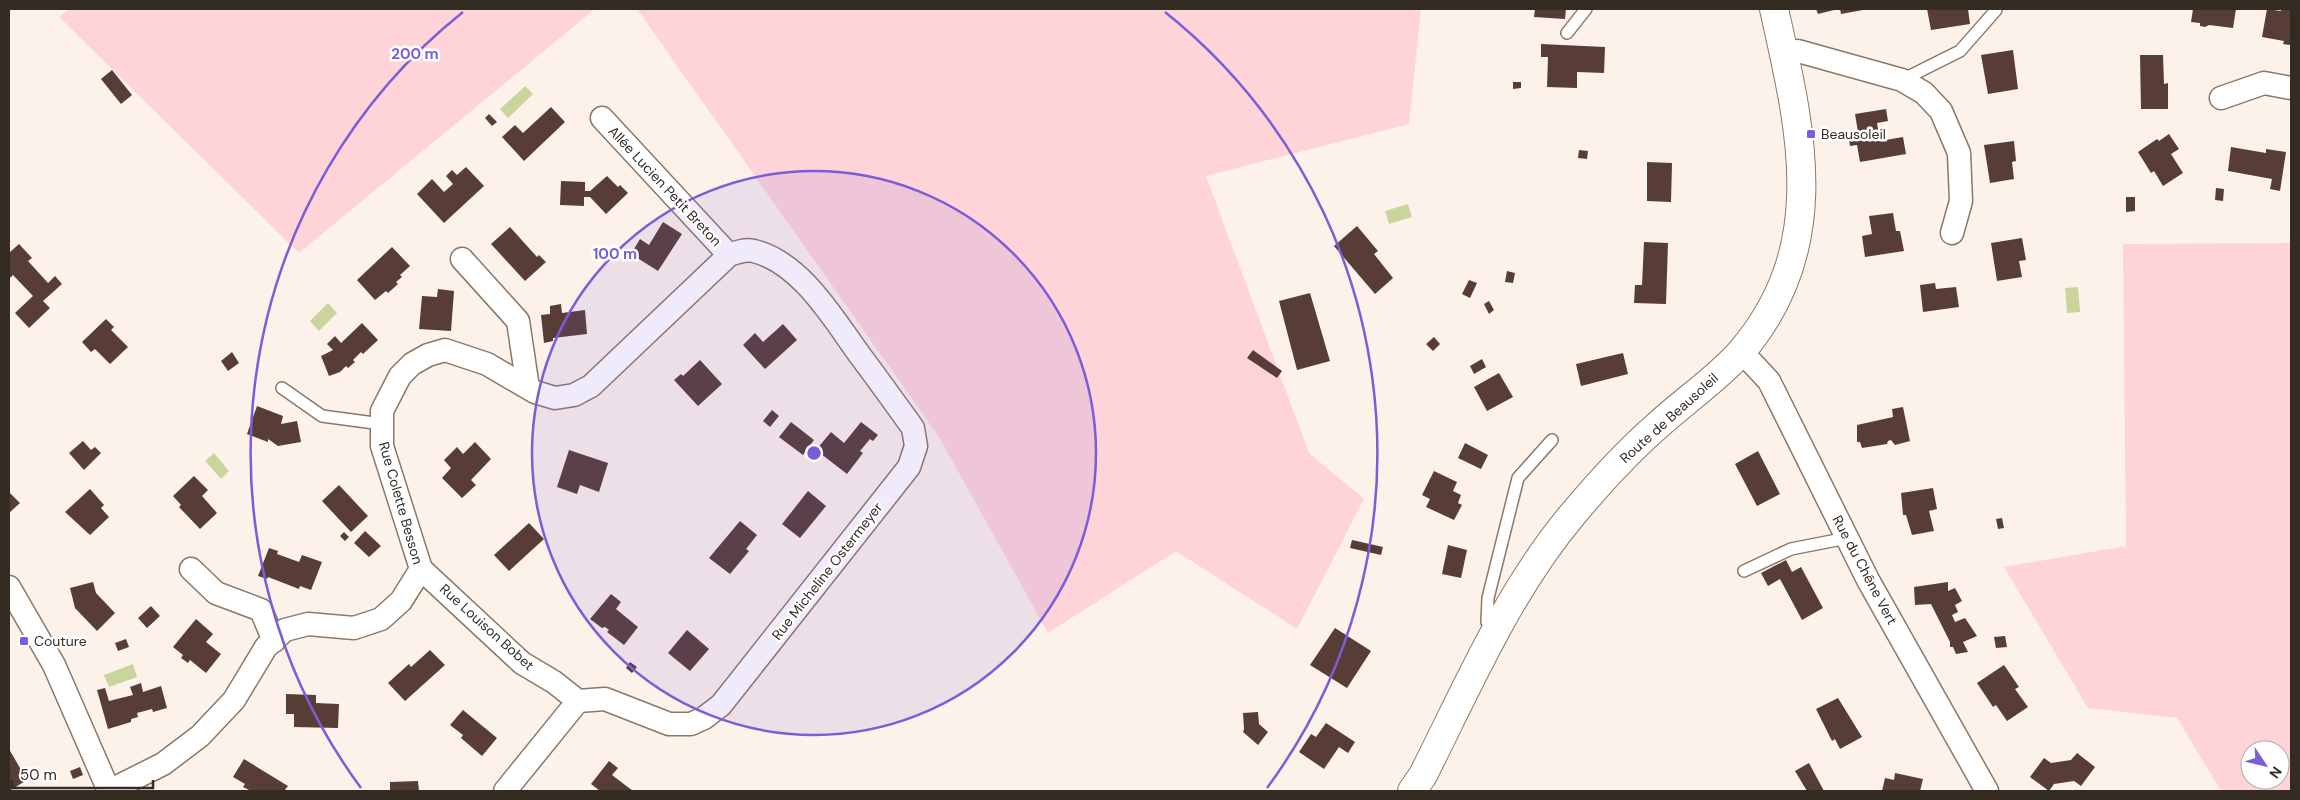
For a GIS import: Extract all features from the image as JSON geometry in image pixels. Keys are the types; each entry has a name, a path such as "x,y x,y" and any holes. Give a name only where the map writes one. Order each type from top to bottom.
{"main road":[{"name":"Route de Beausoleil","path":"1412,791 1423,775 1497,627 1538,561 1571,516 1602,481 1645,437 1741,351 1767,315 1782,284 1792,260 1802,207 1802,159 1794,100 1774,9"}],"street":[{"path":"1784,53 1798,51 1902,80 1924,92 1942,111 1959,153 1960,201 1952,233"},
{"path":"2221,98 2264,83 2291,88"},
{"name":"Allée Lucien Petit Breton","path":"602,118 729,255"},
{"name":"Rue Micheline Ostermeyer","path":"578,701 605,700 669,724 691,724 704,718 721,705 909,467 916,446 913,428 818,297 796,275 769,257 754,251 741,250 729,255"},
{"name":"Rue Colette Besson","path":"109,791 163,764 200,736 234,700 266,647 285,630 308,624 354,628 381,619 402,601 421,569 382,446 382,411 400,376 412,364 428,355 445,350 487,364 528,388 555,398 574,395 591,386 729,255"},
{"path":"462,259 518,321 528,388"},
{"name":"Rue du Chêne Vert","path":"1741,351 1769,380 1868,580 1987,791"},
{"path":"191,569 216,593 261,610 274,641"},
{"name":"Rue Louison Bobet","path":"421,569 522,662 554,682 578,701"},
{"path":"9,587 16,616 54,665 109,791"},
{"path":"504,791 578,701"}],"lane":[{"path":"1568,33 1586,9"},
{"path":"1902,80 1960,51 1996,10"},
{"path":"282,388 322,416 382,424"},
{"path":"1497,627 1487,622 1488,598 1518,478 1552,440"},
{"path":"1744,570 1791,549 1847,538"}],"shaded area":[{"path":"69,9 595,9 299,253 59,17"},
{"path":"637,9 1421,9 1409,124 1206,176 1309,453 1364,499 1297,629 1176,551 1048,633 939,437"},
{"path":"525,86 533,94 508,118 500,109"},
{"path":"1408,204 1412,217 1389,224 1385,211"},
{"path":"2291,243 2291,791 2221,791 2177,718 2088,708 2004,567 2126,546 2123,244"},
{"path":"2078,287 2080,312 2067,313 2065,288"},
{"path":"328,303 337,313 319,331 310,321"},
{"path":"214,453 229,471 221,479 205,461"},
{"path":"133,664 137,677 109,687 104,675"}],"building":[{"path":"1535,9 1566,9 1565,19 1534,17"},
{"path":"1816,9 1838,9 1818,14"},
{"path":"1840,9 1863,9 1863,10 1841,14"},
{"path":"1927,9 1968,9 1970,24 1931,30"},
{"path":"2193,9 2236,9 2233,28 2209,25 2205,27 2200,26 2200,23 2191,22"},
{"path":"2267,9 2281,11 2281,9 2291,9 2290,45 2283,44 2284,41 2262,37"},
{"path":"1541,44 1605,47 1604,73 1577,72 1577,88 1547,87 1548,57 1541,57"},
{"path":"2013,50 2018,89 1988,94 1981,55"},
{"path":"2140,55 2163,55 2164,84 2168,83 2168,109 2141,109"},
{"path":"112,70 132,95 121,104 101,79"},
{"path":"1513,82 1521,82 1521,88 1513,89"},
{"path":"551,107 565,122 524,161 502,137 515,125 523,133"},
{"path":"1886,109 1888,121 1877,123 1880,141 1903,137 1906,154 1860,162 1857,145 1850,146 1848,134 1858,132 1855,114"},
{"path":"489,114 497,122 492,126 485,118"},
{"path":"2169,134 2179,149 2171,154 2183,173 2163,186 2154,171 2151,173 2138,152 2157,139 2159,141"},
{"path":"2014,141 2016,161 2012,162 2014,179 1990,183 1984,145"},
{"path":"2231,147 2266,153 2266,149 2286,152 2280,191 2270,189 2272,179 2228,171"},
{"path":"1579,150 1588,151 1587,159 1578,158"},
{"path":"1647,162 1672,163 1671,202 1647,201"},
{"path":"466,167 484,186 444,223 417,194 432,179 444,192 453,184 446,176 452,170 457,175"},
{"path":"607,176 618,187 620,185 628,193 606,214 590,197 584,197 584,206 560,205 561,181 585,182 585,191 590,191"},
{"path":"2216,188 2224,189 2223,201 2215,200"},
{"path":"2126,197 2135,197 2135,211 2126,212"},
{"path":"1893,213 1896,231 1900,231 1904,251 1865,257 1862,236 1872,234 1869,216"},
{"path":"663,222 682,234 658,271 631,254 640,239 649,245"},
{"path":"1357,226 1378,251 1374,254 1393,278 1375,294 1334,246"},
{"path":"510,227 537,257 539,255 546,262 525,281 491,244"},
{"path":"2022,238 2026,260 2019,261 2022,277 1997,281 1991,243"},
{"path":"1644,242 1668,243 1666,304 1634,303 1635,285 1642,285"},
{"path":"19,244 32,258 28,261 48,283 55,276 62,284 43,301 50,308 29,328 15,313 33,296 13,275 9,279 9,253"},
{"path":"392,247 410,266 400,275 402,277 396,282 398,284 388,293 386,291 375,300 357,280"},
{"path":"1507,271 1515,273 1513,283 1505,282"},
{"path":"1469,280 1477,283 1470,298 1462,294"},
{"path":"1935,283 1936,289 1956,287 1959,307 1923,312 1920,285"},
{"path":"438,289 454,291 451,331 419,329 422,296 437,297"},
{"path":"1310,293 1330,361 1297,370 1279,301"},
{"path":"1489,301 1494,310 1489,314 1484,304"},
{"path":"561,304 562,313 585,310 587,334 553,338 553,341 544,343 541,315 550,314 550,306"},
{"path":"106,319 114,327 111,330 128,347 110,364 95,349 91,352 82,342"},
{"path":"362,323 378,340 363,354 361,352 353,360 355,362 348,368 346,366 340,372 329,376 321,356 333,350 327,344 335,336 341,343"},
{"path":"783,324 797,340 765,369 743,345 755,333 763,342"},
{"path":"1434,337 1440,344 1433,351 1426,344"},
{"path":"1253,350 1282,371 1277,378 1247,358"},
{"path":"232,352 239,363 228,371 221,361"},
{"path":"1623,353 1628,374 1581,386 1576,364"},
{"path":"1482,359 1486,367 1474,374 1470,366"},
{"path":"700,360 722,384 698,406 674,380 681,374 683,376"},
{"path":"1499,373 1513,397 1487,411 1474,387"},
{"path":"257,406 283,416 281,424 297,421 301,442 278,446 268,439 268,442 247,434"},
{"path":"1903,407 1910,441 1895,445 1891,440 1887,444 1862,448 1860,442 1857,442 1857,425 1893,417 1892,409"},
{"path":"772,410 779,416 770,427 763,421"},
{"path":"791,422 814,440 803,455 779,437"},
{"path":"861,422 878,435 873,441 870,439 860,451 863,453 847,474 816,450 831,432 844,443"},
{"path":"83,441 91,450 95,447 101,453 84,470 69,453"},
{"path":"475,442 491,459 471,480 476,485 462,498 442,478 451,468 444,460 457,447 463,454"},
{"path":"1465,443 1488,455 1481,469 1458,458"},
{"path":"569,450 608,463 599,492 580,485 577,494 557,487"},
{"path":"1758,451 1780,494 1757,506 1735,464"},
{"path":"1434,471 1457,482 1453,491 1461,495 1458,503 1462,505 1454,520 1426,507 1430,499 1422,495"},
{"path":"194,476 208,490 202,496 217,513 200,529 179,507 181,505 173,496"},
{"path":"339,485 368,516 351,532 322,501"},
{"path":"1933,488 1937,509 1929,511 1934,531 1912,535 1906,515 1903,515 1901,493"},
{"path":"90,489 104,505 101,508 109,517 90,535 65,512"},
{"path":"808,491 826,506 800,538 782,524"},
{"path":"9,492 20,503 9,513"},
{"path":"2002,518 2004,528 1998,529 1996,519"},
{"path":"740,521 757,535 746,549 749,551 730,574 709,558"},
{"path":"529,523 544,539 509,571 494,555"},
{"path":"365,531 381,546 369,557 354,543"},
{"path":"344,532 349,537 345,541 340,536"},
{"path":"1352,540 1383,547 1381,555 1350,548"},
{"path":"1448,545 1467,550 1461,578 1442,574"},
{"path":"269,548 278,551 277,554 299,562 302,555 322,562 311,590 300,586 299,589 268,577 267,579 258,576"},
{"path":"1786,560 1792,572 1801,567 1823,608 1802,620 1780,579 1768,586 1761,573"},
{"path":"93,582 96,593 115,613 97,631 75,608 70,588"},
{"path":"1948,582 1948,591 1955,588 1962,601 1955,605 1958,612 1952,615 1955,622 1965,618 1977,636 1963,642 1968,652 1956,654 1953,647 1950,647 1950,642 1931,604 1915,605 1914,587"},
{"path":"611,594 621,602 616,609 638,627 624,645 607,632 609,630 605,627 602,628 590,619"},
{"path":"151,606 160,616 147,628 138,618"},
{"path":"196,619 213,634 206,642 221,654 206,673 190,660 188,663 181,658 183,655 173,647"},
{"path":"1335,628 1371,651 1347,688 1310,665"},
{"path":"687,630 709,649 690,671 668,653"},
{"path":"2005,636 2007,647 1996,648 1994,637"},
{"path":"126,639 129,647 118,651 115,643"},
{"path":"430,650 445,665 405,701 388,683 409,664 411,667"},
{"path":"630,662 637,667 632,673 626,668"},
{"path":"2004,665 2019,687 2015,689 2028,707 2007,721 1996,705 1993,707 1977,683"},
{"path":"141,683 143,692 161,686 167,708 153,712 152,709 137,713 138,717 131,719 131,722 108,729 97,690 105,688 109,701 133,695 130,687"},
{"path":"286,694 316,695 316,703 339,704 338,728 294,727 294,714 286,714"},
{"path":"1838,698 1862,737 1840,749 1835,739 1832,741 1816,709"},
{"path":"463,710 497,738 482,756 461,738 463,735 450,725"},
{"path":"1258,712 1259,724 1268,732 1258,745 1243,732 1243,713"},
{"path":"1326,723 1355,742 1348,753 1339,747 1324,769 1299,752 1311,734 1316,737"},
{"path":"9,749 27,780 9,791"},
{"path":"2077,753 2095,767 2081,786 2074,781 2054,784 2049,791 2030,777 2044,758 2051,763 2071,760"},
{"path":"244,759 288,786 284,791 251,791 243,787 245,784 233,777"},
{"path":"609,761 618,768 612,775 633,791 600,791 591,784"},
{"path":"1809,763 1824,791 1807,791 1795,771"},
{"path":"80,767 83,775 73,779 70,771"},
{"path":"1895,773 1923,779 1920,791 1882,791 1885,778 1894,780"},
{"path":"418,781 419,791 390,791 390,782"}],"place":[{"name":"Beausoleil","path":"1811,134"},
{"name":"Couture","path":"24,641"}]}
